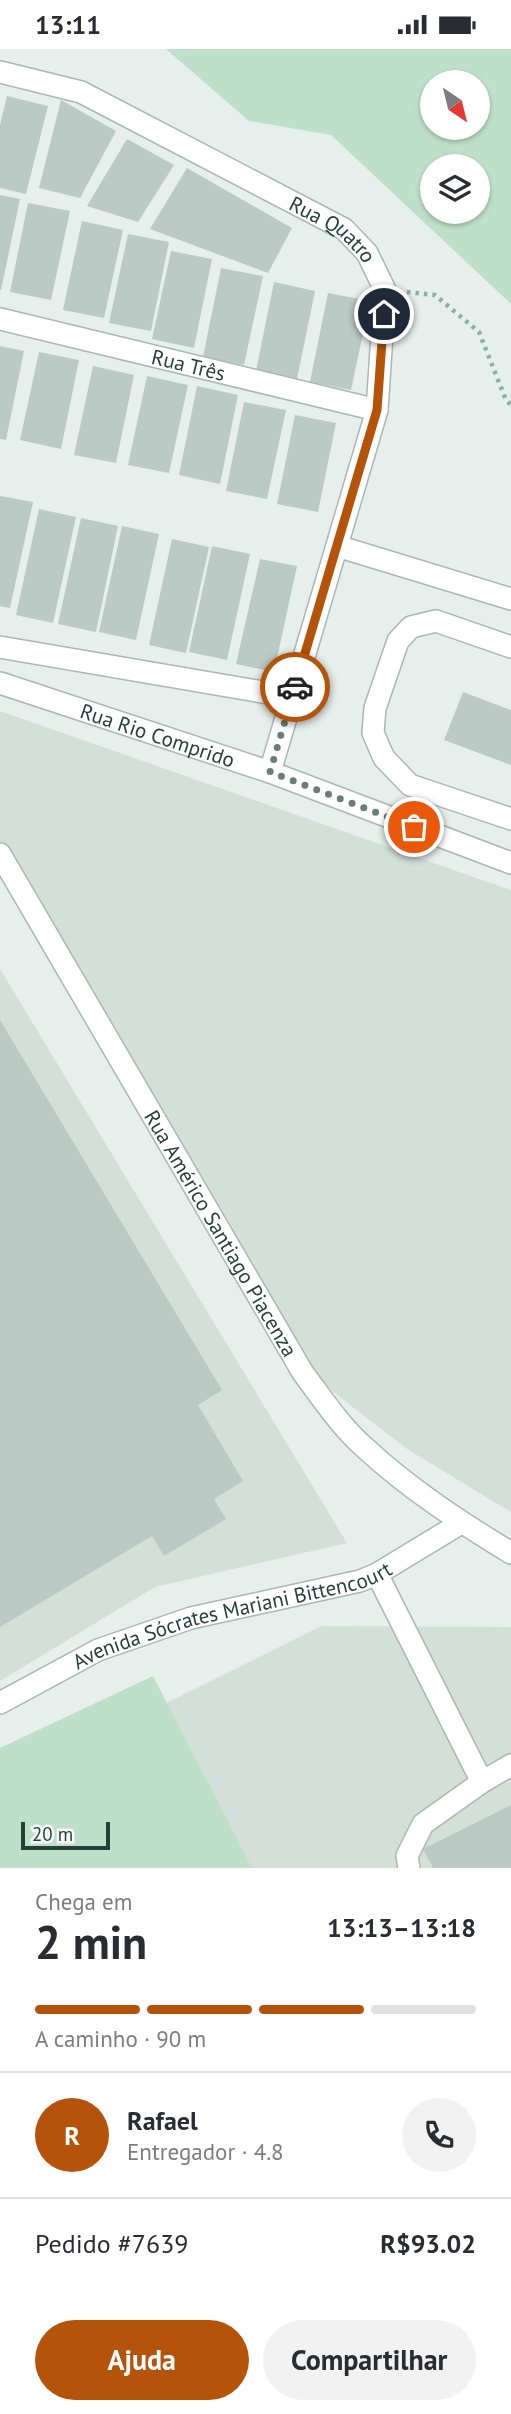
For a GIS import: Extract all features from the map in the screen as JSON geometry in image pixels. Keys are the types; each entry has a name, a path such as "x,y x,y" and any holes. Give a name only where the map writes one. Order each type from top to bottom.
{"street":[{"name":"Rua Quatro","path":"0,72 81,92 344,229 367,253 386,290 377,410 270,772"},
{"name":"Rua Três","path":"0,319 377,410"},
{"path":"337,546 511,599"},
{"path":"511,647 436,621 411,627 398,642 375,708 373,733 384,758 410,785 511,819"},
{"path":"0,647 292,697"},
{"name":"Rua Rio Comprido","path":"0,683 270,772 511,863"},
{"name":"Rua Américo Santiago Piacenza","path":"0,854 303,1373 362,1447 461,1523 511,1553"},
{"name":"Avenida Sócrates Mariani Bittencourt","path":"0,1703 98,1650 191,1618 360,1581 377,1574 461,1523"},
{"path":"377,1574 482,1781"},
{"path":"409,1868 407,1856 423,1824 482,1781 511,1765"}],"path":[{"path":"386,290 435,295 479,332 506,400 511,405"}],"shaded area":[{"path":"0,711 511,890 511,1512 407,1449 288,1357 0,847"},
{"path":"0,969 347,1543 155,1587 0,1681"},
{"path":"321,1626 511,1627 511,1868 0,1868 0,1786"}],"green space":[{"path":"166,49 511,49 511,304 426,224 490,224 490,154 420,154 420,219 331,135 249,121"},
{"path":"153,1676 252,1868 0,1868 0,1748"}],"building":[{"path":"7,96 48,106 26,194 0,188 0,125"},
{"path":"61,100 116,131 80,198 39,188"},
{"path":"127,139 174,165 138,222 87,206"},
{"path":"187,168 292,228 268,273 150,229"},
{"path":"0,195 20,199 1,290 0,290"},
{"path":"28,203 70,211 51,300 10,292"},
{"path":"82,221 123,230 104,318 63,310"},
{"path":"128,234 169,242 151,331 109,323"},
{"path":"171,251 212,259 194,348 152,339"},
{"path":"221,268 263,276 244,365 203,357"},
{"path":"274,282 315,291 297,379 256,371"},
{"path":"328,293 370,301 351,390 310,382"},
{"path":"0,346 24,351 6,440 0,439"},
{"path":"39,352 79,360 61,449 20,440"},
{"path":"93,366 134,375 116,463 74,455"},
{"path":"147,376 188,385 169,473 128,465"},
{"path":"197,386 238,395 220,484 179,475"},
{"path":"244,402 286,410 267,499 226,491"},
{"path":"295,415 336,423 318,512 277,504"},
{"path":"0,496 33,502 10,608 0,606"},
{"path":"39,509 76,517 53,623 16,615"},
{"path":"81,518 118,526 96,632 58,624"},
{"path":"122,526 159,534 136,640 99,632"},
{"path":"172,539 209,547 186,653 149,645"},
{"path":"212,546 250,554 227,660 189,652"},
{"path":"260,559 297,566 274,672 236,664"},
{"path":"463,692 511,710 511,765 444,740"},
{"path":"0,1020 222,1390 198,1405 243,1481 214,1499 226,1519 164,1556 152,1536 0,1627"},
{"path":"511,1805 511,1868 433,1868 423,1849"}],"way so far":[{"path":"295,687 270,772 414,827"}],"route":[{"path":"295,687 377,410 384,314"}]}
